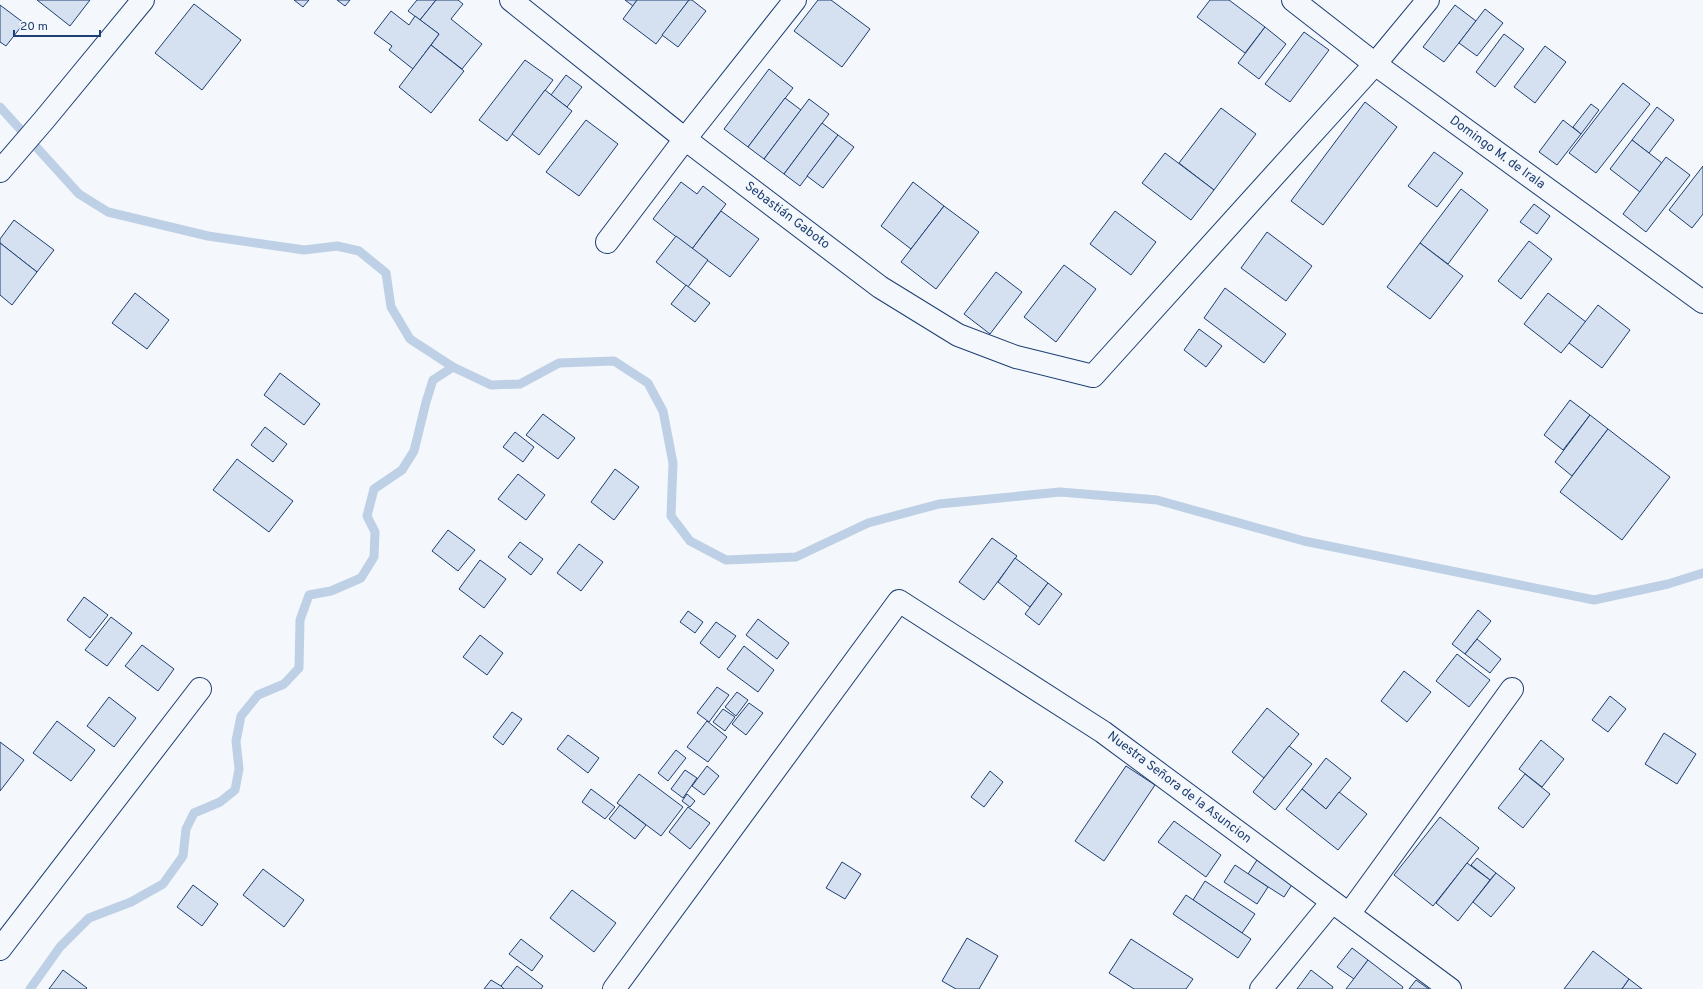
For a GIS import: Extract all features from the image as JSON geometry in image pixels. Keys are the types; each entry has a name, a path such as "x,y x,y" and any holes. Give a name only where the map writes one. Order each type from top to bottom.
{"street":[{"path":"0,171 143,0"},
{"name":"Sebastián Gaboto","path":"511,0 685,139 880,287 958,335 1016,357 1093,376 1374,64"},
{"path":"607,242 685,139 795,0"},
{"name":"Domingo M. de Irala","path":"1293,0 1374,64 1703,302"},
{"path":"1374,64 1428,0"},
{"name":"Nuestra Señora de la Asuncion","path":"617,988 899,601 1102,732 1450,989"},
{"path":"0,949 200,689"},
{"path":"1261,989 1340,908 1512,689"}],"building":[{"path":"37,0 90,0 70,26"},
{"path":"294,0 309,0 303,7"},
{"path":"337,0 350,0 345,6"},
{"path":"417,0 436,0 420,20 408,11"},
{"path":"436,0 458,0 463,4 451,19 482,44 462,69 431,45 439,34 420,20"},
{"path":"625,0 637,0 633,6"},
{"path":"637,0 689,0 656,44 623,19"},
{"path":"689,0 692,0 706,11 678,47 662,35"},
{"path":"818,0 831,0 870,29 842,67 794,31"},
{"path":"1210,0 1229,0 1265,27 1245,53 1197,17"},
{"path":"194,4 241,40 202,90 155,53"},
{"path":"0,5 24,23 6,46 0,42"},
{"path":"1455,5 1476,21 1444,62 1423,47"},
{"path":"1485,9 1503,23 1477,56 1459,43"},
{"path":"391,11 409,25 415,16 439,34 413,69 389,50 392,46 374,33"},
{"path":"1265,27 1286,44 1259,79 1238,63"},
{"path":"1304,32 1329,50 1290,102 1265,84"},
{"path":"1504,34 1524,49 1495,87 1476,72"},
{"path":"431,45 464,71 431,113 399,87"},
{"path":"1545,46 1566,62 1535,103 1514,87"},
{"path":"525,60 553,80 507,141 479,120"},
{"path":"769,69 793,88 748,147 724,129"},
{"path":"566,75 582,87 567,107 551,95"},
{"path":"1623,83 1650,104 1596,173 1569,153"},
{"path":"545,90 572,111 539,155 512,134"},
{"path":"785,98 801,110 764,159 748,147"},
{"path":"809,99 829,114 784,174 764,159"},
{"path":"1365,102 1397,127 1323,225 1291,201"},
{"path":"1591,104 1599,110 1581,134 1573,127"},
{"path":"1657,107 1674,120 1649,153 1632,140"},
{"path":"1221,108 1256,134 1214,190 1179,163"},
{"path":"586,120 618,144 579,196 546,172"},
{"path":"1563,120 1581,134 1557,165 1539,152"},
{"path":"822,123 838,135 800,186 784,174"},
{"path":"838,135 854,147 823,188 807,176"},
{"path":"1632,140 1662,163 1640,192 1610,169"},
{"path":"1434,152 1463,173 1437,207 1408,186"},
{"path":"1165,153 1214,190 1191,220 1142,183"},
{"path":"1666,157 1690,175 1646,232 1623,214"},
{"path":"1703,166 1703,214 1692,228 1669,210"},
{"path":"681,182 697,194 703,186 726,204 692,249 653,219"},
{"path":"913,182 944,206 911,249 881,226"},
{"path":"1461,189 1488,210 1448,264 1420,243"},
{"path":"1534,204 1550,216 1537,234 1520,222"},
{"path":"944,206 979,232 936,289 901,262"},
{"path":"721,211 759,239 730,277 692,249"},
{"path":"1115,211 1156,242 1131,275 1090,244"},
{"path":"14,220 54,250 37,272 0,243 0,239"},
{"path":"1267,232 1312,266 1286,301 1241,268"},
{"path":"676,236 708,260 688,287 656,262"},
{"path":"1529,241 1552,259 1521,299 1498,281"},
{"path":"0,243 37,272 12,305 0,295"},
{"path":"1420,243 1463,276 1430,319 1387,287"},
{"path":"1064,265 1096,289 1056,342 1024,317"},
{"path":"996,272 1022,292 990,334 964,314"},
{"path":"686,285 710,303 695,322 671,304"},
{"path":"1225,288 1286,334 1264,363 1204,318"},
{"path":"135,293 169,320 147,349 112,323"},
{"path":"1548,293 1586,322 1561,353 1524,324"},
{"path":"1598,305 1630,330 1602,368 1569,343"},
{"path":"1199,329 1222,346 1206,367 1184,350"},
{"path":"280,373 320,404 304,425 264,395"},
{"path":"1570,400 1590,415 1563,450 1544,435"},
{"path":"543,414 575,438 558,459 526,435"},
{"path":"1590,415 1608,429 1572,476 1555,462"},
{"path":"265,427 287,444 273,462 251,445"},
{"path":"1608,429 1670,477 1622,540 1560,492"},
{"path":"515,432 534,447 523,462 503,447"},
{"path":"237,459 293,501 269,532 213,490"},
{"path":"615,469 639,487 614,520 591,502"},
{"path":"518,474 545,495 526,520 498,499"},
{"path":"448,530 475,550 458,571 432,551"},
{"path":"992,538 1017,556 984,600 959,582"},
{"path":"520,542 543,559 531,575 508,557"},
{"path":"579,544 603,562 581,591 557,573"},
{"path":"1015,558 1048,583 1030,607 998,582"},
{"path":"480,560 506,579 484,608 459,589"},
{"path":"1048,583 1062,594 1039,625 1025,614"},
{"path":"84,597 108,615 90,638 67,620"},
{"path":"1478,610 1491,621 1465,654 1452,644"},
{"path":"688,611 703,622 695,633 680,622"},
{"path":"111,617 132,633 107,666 85,650"},
{"path":"758,619 789,643 777,659 746,635"},
{"path":"716,622 736,636 719,658 700,643"},
{"path":"480,635 503,653 487,675 463,657"},
{"path":"1477,639 1501,659 1490,673 1465,654"},
{"path":"142,645 174,669 158,691 125,666"},
{"path":"744,646 774,670 758,692 727,669"},
{"path":"1457,654 1490,680 1469,707 1436,681"},
{"path":"1404,671 1431,692 1407,722 1381,701"},
{"path":"717,687 729,695 709,722 697,713"},
{"path":"737,692 748,700 736,716 725,707"},
{"path":"1610,696 1626,709 1608,732 1592,720"},
{"path":"109,697 136,718 114,747 87,726"},
{"path":"749,703 763,713 746,735 732,724"},
{"path":"1267,708 1299,734 1264,778 1232,752"},
{"path":"723,709 735,717 725,731 713,722"},
{"path":"512,712 522,719 503,745 493,737"},
{"path":"57,721 95,750 71,781 33,753"},
{"path":"707,721 727,737 708,762 687,747"},
{"path":"1664,733 1696,754 1677,784 1645,764"},
{"path":"568,735 599,758 588,773 557,749"},
{"path":"1541,740 1564,759 1542,787 1519,769"},
{"path":"0,742 24,760 0,791"},
{"path":"1289,746 1312,764 1275,810 1253,792"},
{"path":"676,750 686,758 668,781 658,773"},
{"path":"1326,758 1351,778 1326,809 1302,789"},
{"path":"707,766 719,776 704,795 692,786"},
{"path":"1126,766 1155,785 1104,861 1075,841"},
{"path":"685,770 697,778 683,798 671,789"},
{"path":"990,771 1003,782 984,807 971,797"},
{"path":"639,774 683,807 661,836 617,803"},
{"path":"1525,774 1550,794 1523,828 1498,808"},
{"path":"591,789 615,807 605,819 582,802"},
{"path":"1302,789 1326,809 1339,792 1367,814 1338,850 1286,809"},
{"path":"687,794 695,801 690,807 682,801"},
{"path":"620,805 646,825 635,839 609,819"},
{"path":"688,807 710,823 690,849 669,832"},
{"path":"1440,817 1479,848 1433,906 1394,875"},
{"path":"1174,821 1221,855 1206,877 1158,842"},
{"path":"1477,858 1496,873 1490,880 1471,865"},
{"path":"1257,860 1293,883 1284,897 1248,874"},
{"path":"842,862 861,874 845,899 826,888"},
{"path":"1467,863 1490,880 1458,921 1436,903"},
{"path":"1235,865 1268,887 1257,904 1224,882"},
{"path":"263,869 304,900 284,927 243,895"},
{"path":"1496,873 1515,888 1491,917 1473,902"},
{"path":"1205,881 1255,914 1242,933 1193,900"},
{"path":"193,885 218,904 202,926 177,907"},
{"path":"572,890 616,923 594,952 550,918"},
{"path":"1186,895 1251,939 1238,958 1173,914"},
{"path":"967,938 998,956 979,989 956,989 942,981"},
{"path":"521,939 543,956 532,971 509,954"},
{"path":"1131,939 1193,979 1186,989 1134,989 1109,973"},
{"path":"1352,948 1368,960 1354,979 1337,967"},
{"path":"1593,951 1629,979 1622,989 1564,989"},
{"path":"1368,960 1403,987 1402,989 1346,989"},
{"path":"517,966 543,986 541,989 504,989 501,986"},
{"path":"63,970 87,988 49,989"},
{"path":"1311,970 1333,987 1332,989 1297,989"},
{"path":"1629,979 1642,989 1622,989"},
{"path":"491,980 501,986 504,989 484,989"},
{"path":"1416,980 1429,989 1409,989"}],"waterway":[{"path":"0,107 79,194 108,212 208,236 304,250 337,246 359,251 386,273 391,307 410,339 453,367 491,385 520,384 559,363 614,361 648,383 663,411 673,463 671,516 690,541 726,560 796,557 868,523 939,504 1060,492 1157,500 1304,541 1594,600 1668,584 1703,573"},
{"path":"30,989 60,947 89,918 131,902 163,884 183,856 186,829 194,813 220,802 235,790 239,769 236,741 241,716 258,695 284,684 299,668 300,620 309,595 331,591 361,578 374,557 375,532 367,516 374,489 402,470 414,451 433,380 453,367"}]}
